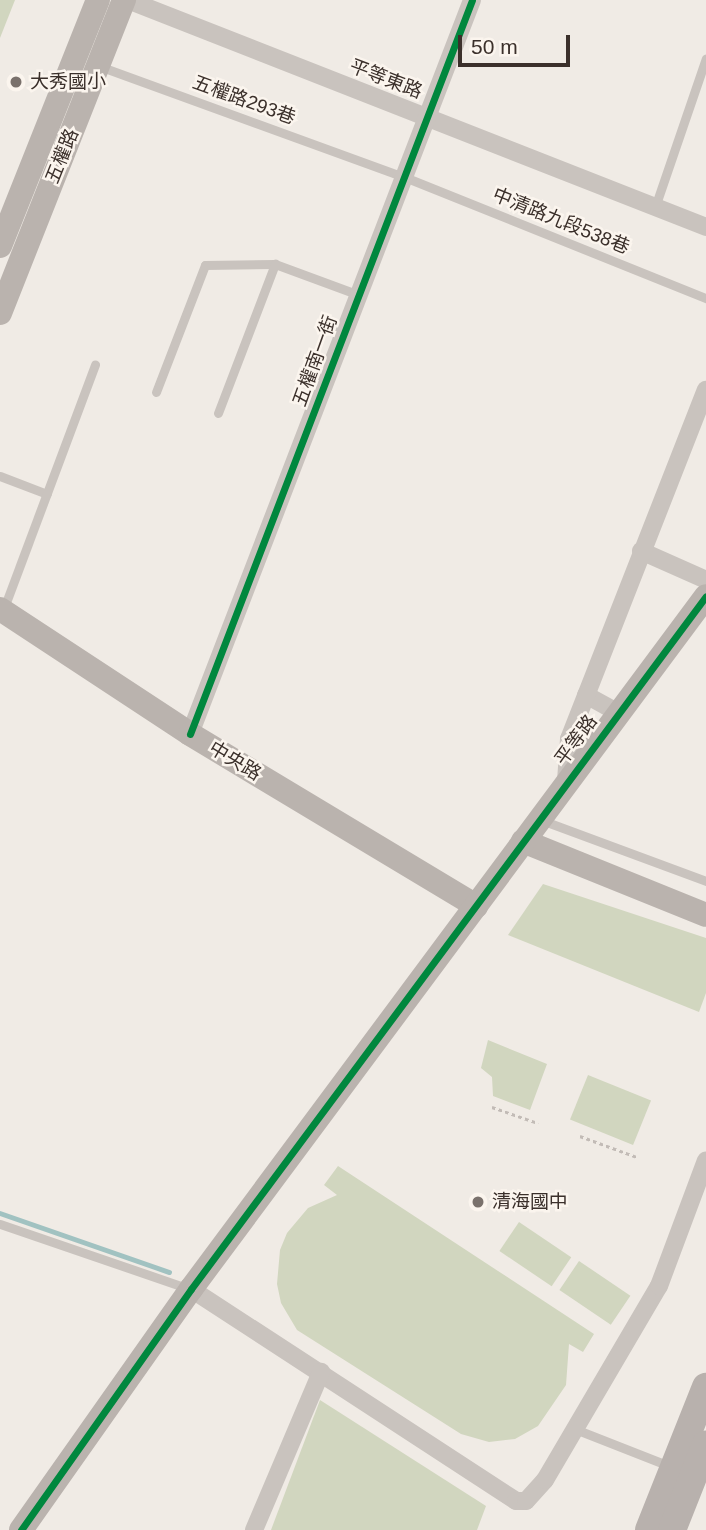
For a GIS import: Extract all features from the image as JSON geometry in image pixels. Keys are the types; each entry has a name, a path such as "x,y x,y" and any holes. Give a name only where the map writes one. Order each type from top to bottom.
{"main road":[{"path":"649,1530 691,1475 706,1387"},
{"path":"672,1530 691,1475 706,1444"}],"street":[{"name":"五權路","path":"0,246 97,0"},
{"name":"五權路","path":"0,313 126,0"},
{"name":"平等東路","path":"126,0 706,227"},
{"name":"五權南一街","path":"190,734 356,294 472,0"},
{"path":"19,199 42,208"},
{"path":"566,781 569,739 640,551 705,394"},
{"path":"640,551 706,580"},
{"name":"平等路","path":"21,1530 191,1289 617,712 706,596"},
{"name":"中央路","path":"1,610 190,734 476,906"},
{"path":"586,695 617,712"},
{"path":"523,841 706,915"},
{"path":"191,1289 516,1501 526,1501 545,1480 659,1286 706,1160"},
{"path":"254,1530 321,1372"}],"lane":[{"name":"五權路293巷","path":"74,57 402,176"},
{"path":"655,207 706,58"},
{"name":"中清路九段538巷","path":"402,176 706,298"},
{"path":"156,392 205,265 275,264 356,294"},
{"path":"218,413 275,264"},
{"path":"1,610 96,364"},
{"path":"0,476 47,494"},
{"path":"539,819 706,881"},
{"path":"0,1224 191,1289"},
{"path":"575,1429 691,1475"}],"path":[{"path":"492,1107 538,1123"},
{"path":"580,1136 637,1157"}],"green space":[{"path":"0,0 15,0 0,38"},
{"path":"543,884 706,938 706,993 699,1012 508,935"},
{"path":"488,1040 547,1064 530,1110 493,1096 492,1077 481,1068"},
{"path":"588,1075 651,1100 633,1145 570,1120"},
{"path":"338,1166 594,1334 583,1352 569,1344 566,1385 538,1426 515,1439 489,1442 461,1434 297,1330 281,1303 277,1284 280,1250 287,1233 308,1208 337,1195 324,1185"},
{"path":"519,1222 571,1257 552,1286 499,1251"},
{"path":"579,1261 630,1296 611,1325 559,1290"},
{"path":"320,1400 486,1506 477,1530 271,1530"}],"waterway":[{"path":"0,1213 169,1272"}],"cycle path":[{"path":"190,734 472,0"},
{"path":"21,1530 191,1289 706,596"}],"place":[{"name":"大秀國小","path":"16,82"},
{"name":"清海國中","path":"478,1202"}]}
